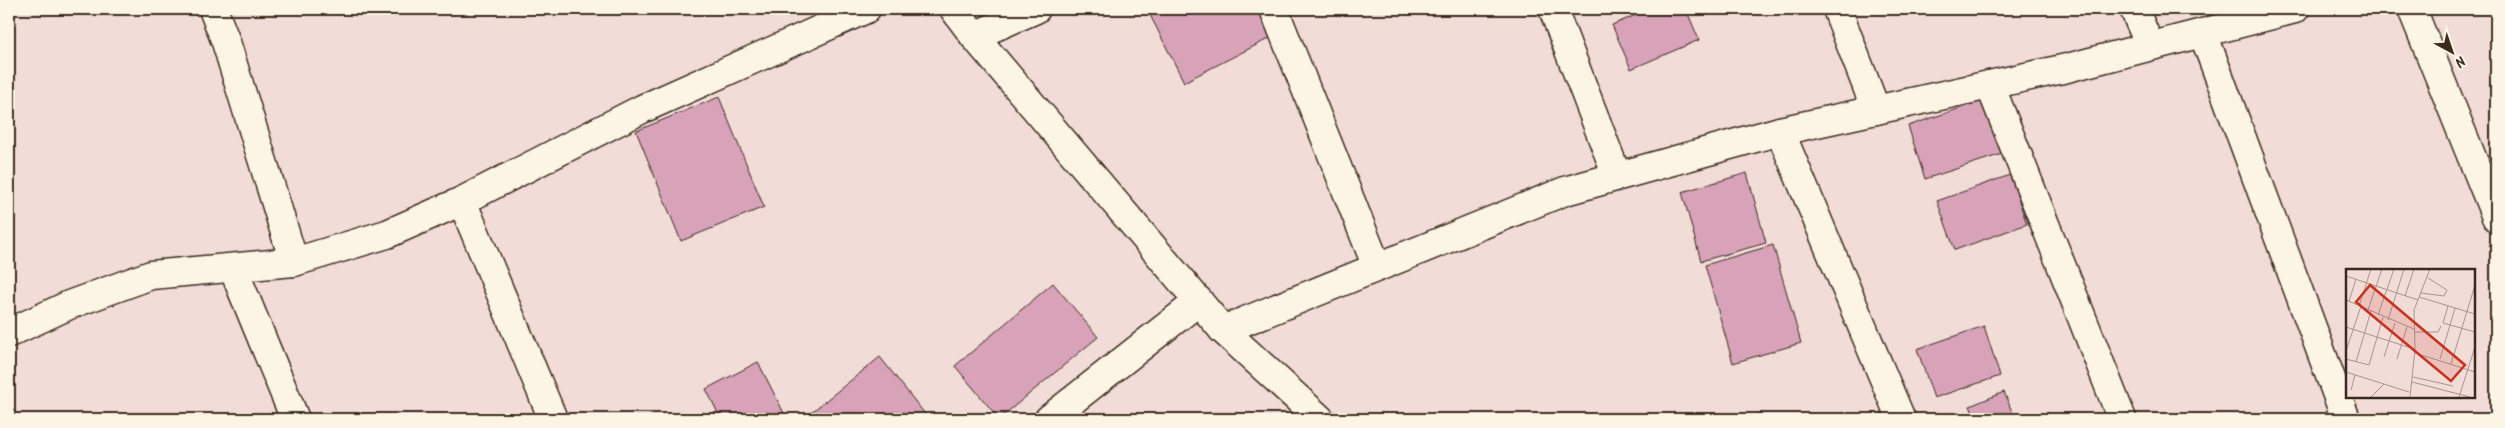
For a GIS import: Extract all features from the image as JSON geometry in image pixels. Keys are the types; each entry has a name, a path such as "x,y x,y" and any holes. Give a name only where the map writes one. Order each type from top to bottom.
{"street":[{"path":"213,9 226,42 294,262"},
{"path":"9,333 69,305 151,275 294,262 387,234 462,201 642,109 866,9"},
{"path":"954,9 974,36 1223,330 1320,419"},
{"path":"974,36 1036,9"},
{"path":"1274,9 1377,267"},
{"path":"1553,9 1617,176"},
{"path":"1837,9 1876,110"},
{"path":"2134,9 2150,46"},
{"path":"1223,330 1565,191 1780,131 1990,85 2295,9"},
{"path":"2412,9 2496,217"},
{"path":"2203,33 2346,419"},
{"path":"1990,85 2122,419"},
{"path":"1780,131 1901,419"},
{"path":"462,201 553,419"},
{"path":"233,268 295,419"},
{"path":"1049,419 1200,301"}],"building":[{"path":"1147,9 1260,9 1274,36 1184,82"},
{"path":"1651,9 1686,9 1699,40 1631,69 1612,25"},
{"path":"719,97 764,207 681,241 636,131"},
{"path":"1984,100 2002,154 1925,179 1908,126"},
{"path":"1747,173 1766,243 1701,261 1682,192"},
{"path":"2010,175 2027,224 1955,250 1937,201"},
{"path":"1773,245 1801,343 1733,363 1705,265"},
{"path":"1053,283 1098,337 999,419 955,366"},
{"path":"1984,326 2000,376 1934,398 1917,349"},
{"path":"880,357 929,419 813,419 809,414"},
{"path":"758,362 787,419 721,419 706,389"},
{"path":"2004,392 2015,419 1976,419 1970,406"}]}
